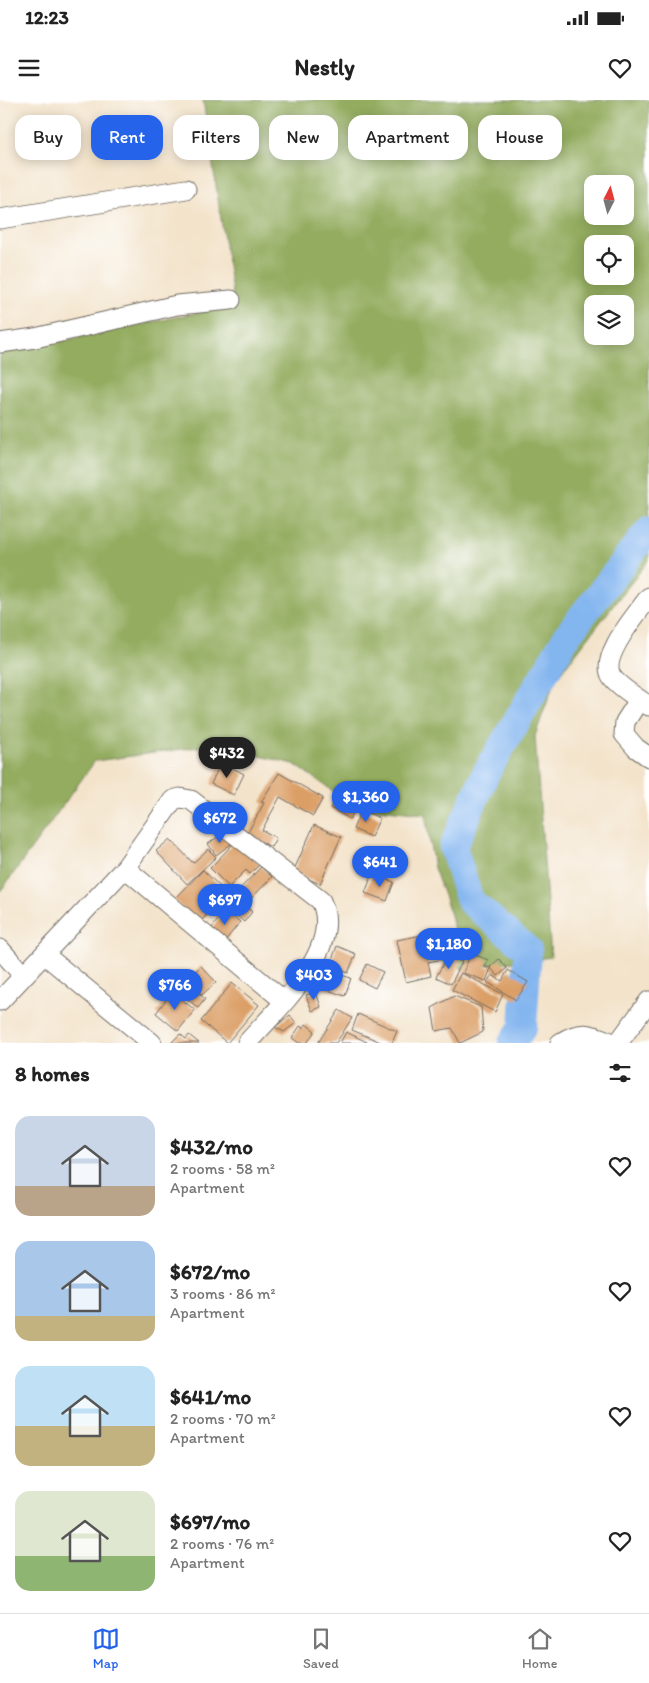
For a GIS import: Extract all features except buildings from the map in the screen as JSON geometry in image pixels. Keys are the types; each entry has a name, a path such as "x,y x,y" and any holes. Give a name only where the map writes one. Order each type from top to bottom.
{"street":[{"path":"0,219 186,189"},
{"path":"0,343 35,338 176,305 231,300"},
{"path":"649,597 610,653 612,677 644,702 625,722 624,734 636,748 649,757"},
{"path":"0,1001 23,975 45,955 124,868 173,800 186,798 321,901 326,916 321,946 301,980 247,1043"},
{"path":"124,868 284,1001"},
{"path":"0,949 23,975"},
{"path":"45,955 152,1043"},
{"path":"618,1043 649,1001"},
{"path":"560,1043 570,1037 586,1033 613,1043"}],"green space":[{"path":"203,100 649,100 649,560 555,680 535,736 551,957 461,969 451,915 434,868 425,814 356,807 294,764 213,745 95,761 0,892 0,354 234,305 212,160 259,160 259,115 205,115"}],"waterway":[{"path":"512,1043 523,1027 528,950 470,901 453,847 486,773 568,634 649,530"}]}
